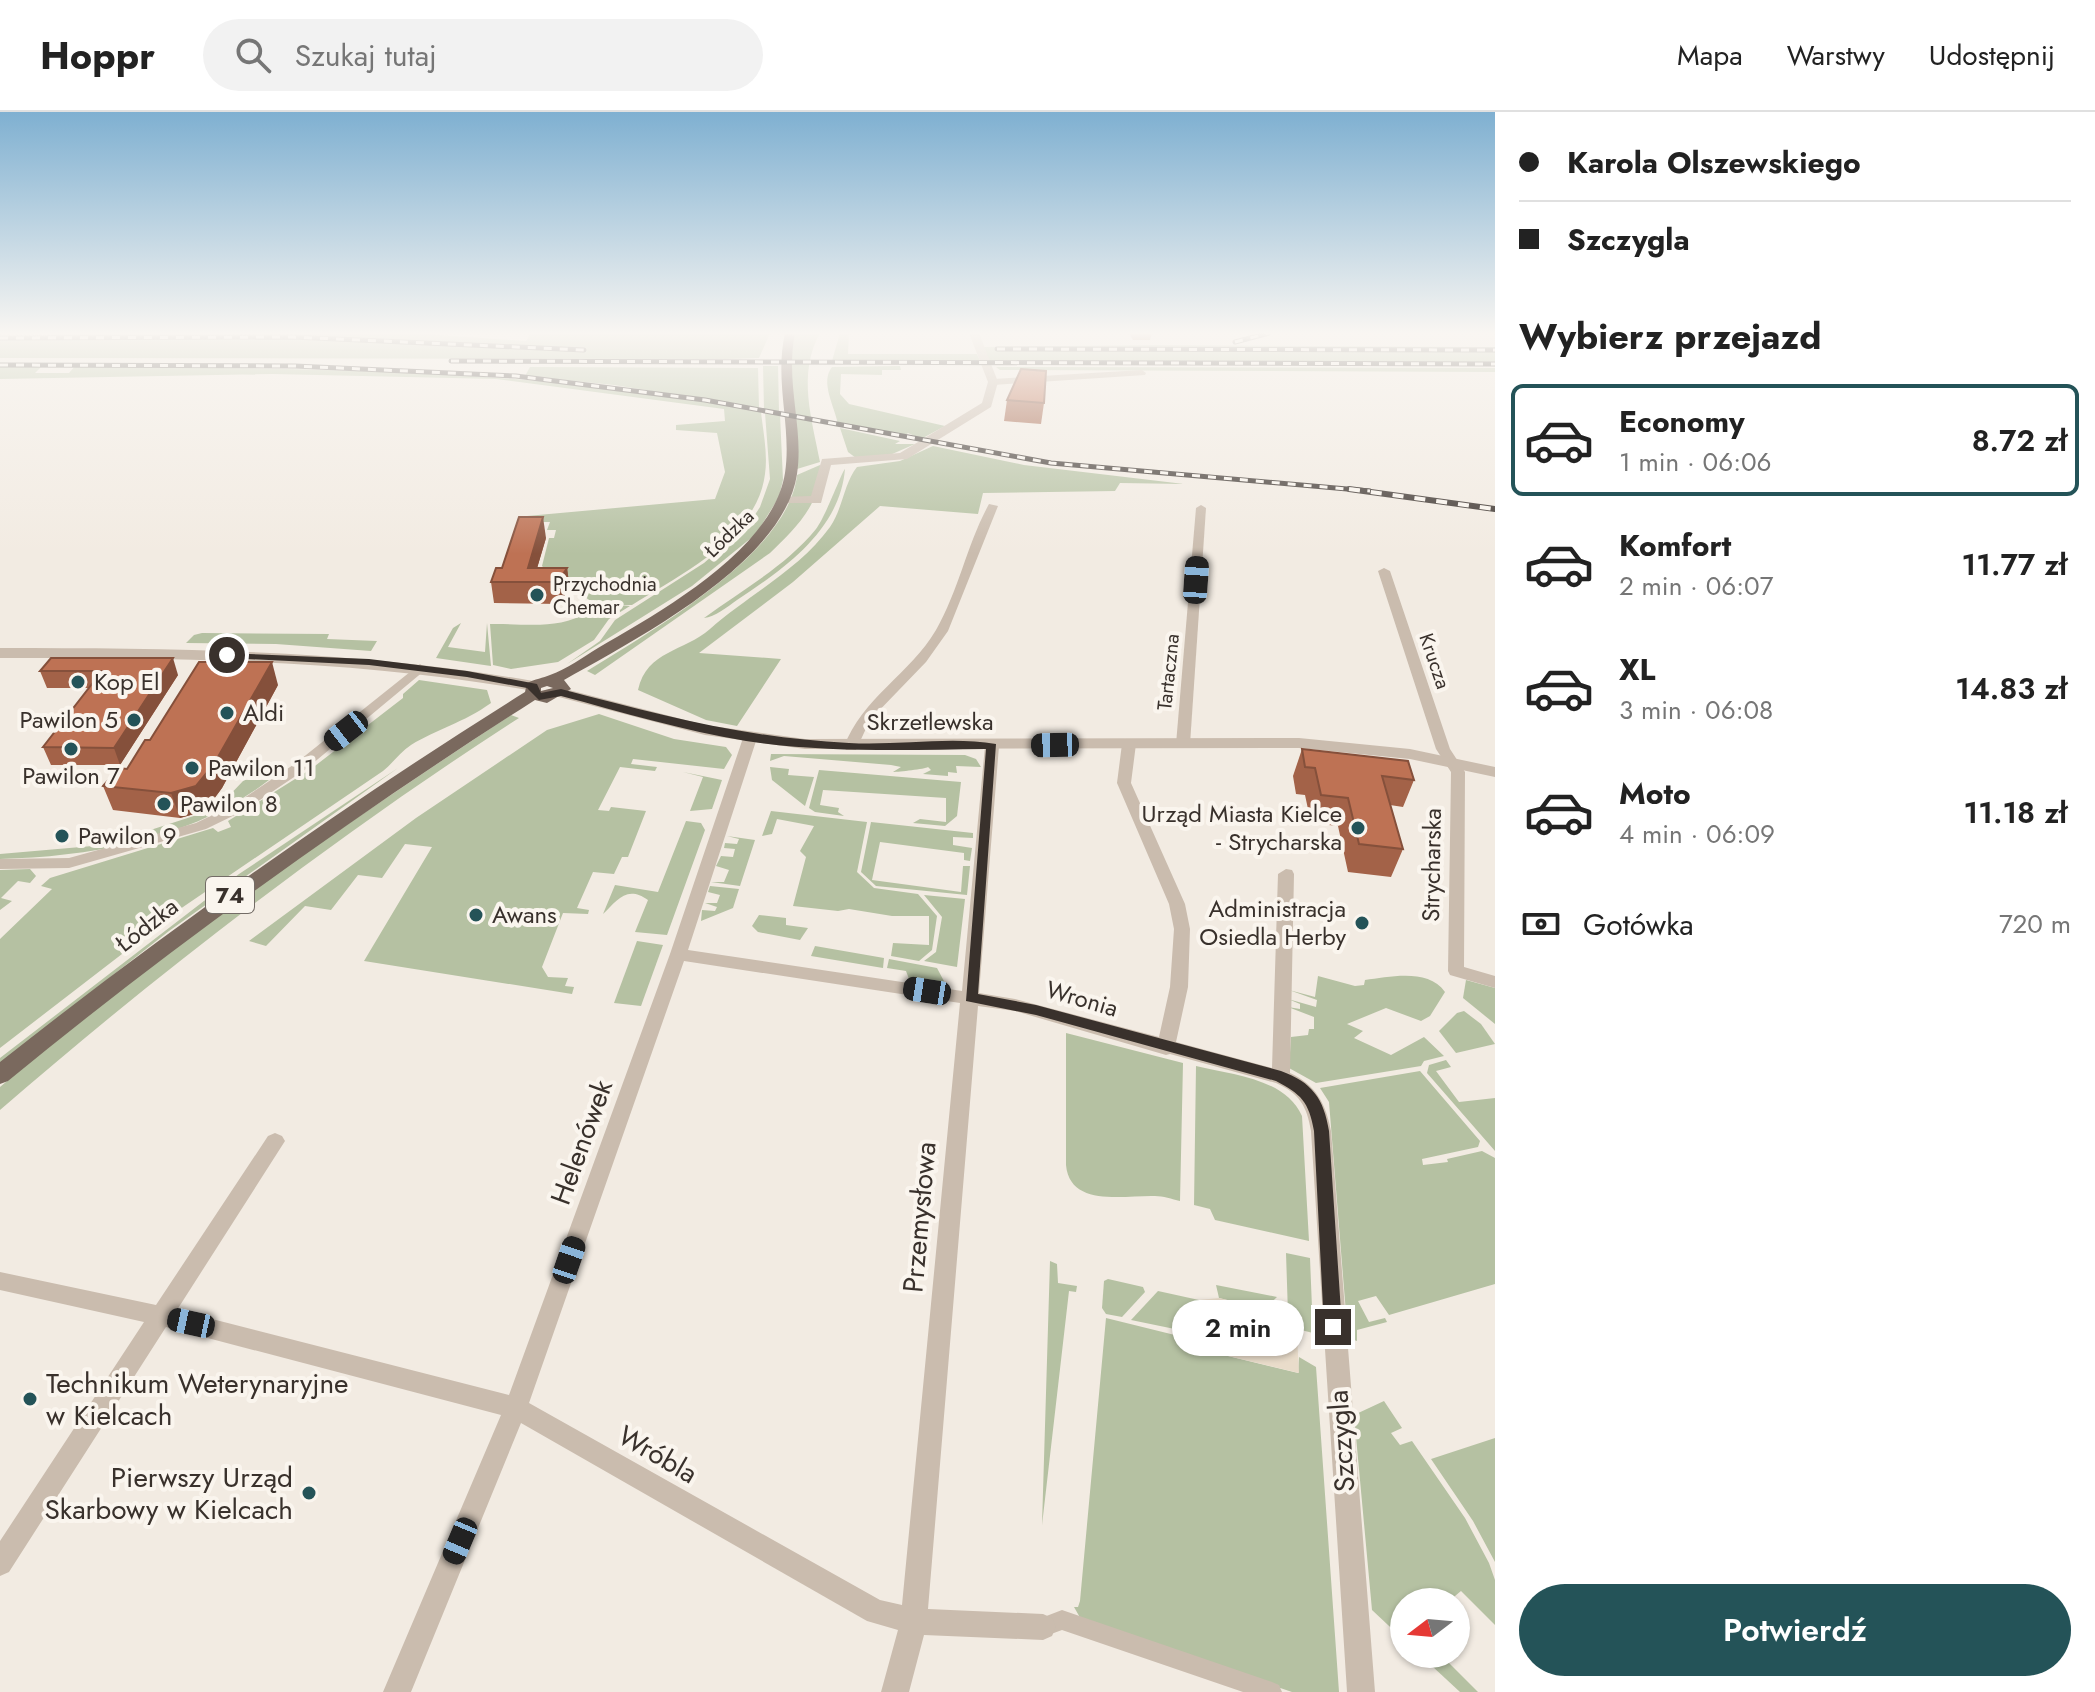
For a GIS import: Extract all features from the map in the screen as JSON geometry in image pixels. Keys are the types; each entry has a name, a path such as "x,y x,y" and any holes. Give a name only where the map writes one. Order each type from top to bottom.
{"main road":[{"name":"Łódzka","path":"557,687 727,568 762,536 785,500 791,471 786,407"},
{"path":"533,690 547,698 557,687"},
{"name":"Łódzka","path":"0,1075 246,883 533,690"}],"street":[{"path":"785,500 816,500 826,462 892,460 919,450 984,407"},
{"path":"851,747 860,724 932,646 955,601 993,506"},
{"name":"Tartaczna","path":"1183,744 1201,508"},
{"name":"Krucza","path":"1384,571 1443,749 1453,762"},
{"path":"0,653 255,655 420,668 533,690"},
{"path":"0,864 69,863 201,826 240,807 290,774 420,668"},
{"name":"Skrzetlewska","path":"557,687 705,730 750,738 851,747 1328,745 1453,762 1495,772"},
{"name":"Helenówek","path":"397,1692 516,1408 678,954 750,738"},
{"path":"1129,744 1124,783 1169,884 1180,919 1179,987 1166,1048"},
{"name":"Przemysłowa","path":"895,1692 914,1621 992,746"},
{"name":"Strycharska","path":"1453,762 1458,772 1456,971 1495,982"},
{"path":"1281,1077 1286,874"},
{"name":"Wronia","path":"678,954 1036,1010 1281,1077"},
{"name":"Szczygla","path":"1281,1077 1308,1091 1318,1111 1321,1131 1361,1692"},
{"path":"0,1563 275,1141"},
{"name":"Wróbla","path":"0,1281 160,1317 516,1408 876,1612 914,1621 1043,1627 1062,1620 1272,1692"}],"green space":[{"path":"707,407 761,412 766,451 765,474 759,497 748,517 732,535 694,567 632,605 619,605 630,606 609,619 594,640 558,662 511,669 493,665 490,624 552,624 588,612 583,607 602,606 587,605 592,602 585,597 586,587 560,585 542,566 549,538 554,538 556,530 547,530 550,522 534,522 527,516 715,499 725,472 717,433 676,430 676,425 725,421 724,409"},
{"path":"779,407 779,412 764,409"},
{"path":"790,407 809,407 820,462 797,469"},
{"path":"833,407 861,407 945,426 921,439 908,433 904,436 838,424"},
{"path":"765,413 780,415 783,480 779,497 756,534 692,586 567,664 600,641 615,620 704,563 749,524 760,507 770,479"},
{"path":"840,428 900,441 895,444 915,444 890,455 856,458 848,452"},
{"path":"933,446 1024,465 1184,484 1120,483 1115,491 983,493 978,514 880,506 793,582 699,653 781,659 737,726 706,720 638,690 649,667 658,659 700,637 818,542 834,520 857,467 900,461"},
{"path":"820,465 817,491 806,514 770,553 595,675 587,671 679,612 744,561 770,533 788,504 797,475"},
{"path":"845,469 833,511 807,546 755,588 721,611 704,618 777,566 804,542 820,523"},
{"path":"461,623 448,647 485,652 487,623 491,666 436,658 453,628"},
{"path":"329,634 327,639 377,641 371,651 276,644 186,643 194,635"},
{"path":"419,680 487,690 491,703 411,745 383,771 183,907 0,1048 0,939 52,889 41,886 50,878 213,828 218,832 231,827 228,821 311,769 403,698 403,694"},
{"path":"599,714 674,739 726,747 732,755 724,769 633,759 631,764 657,767 655,771 620,767 598,810 609,811 611,807 646,811 628,857 622,857 614,874 593,872 577,908 589,910 588,914 563,913 542,967 548,977 568,978 565,986 574,987 572,994 364,961 432,847 405,844 382,878 358,875 331,910 305,906 266,946 249,941 416,818 547,730"},
{"path":"511,715 519,718 318,856 188,954 0,1110 0,1087 123,987 314,847"},
{"path":"771,754 965,755 976,759 981,767 956,766 957,773 948,772 948,776 923,774 931,770 928,767 893,772 901,767 784,756 770,761"},
{"path":"770,767 789,769 788,775 814,777 805,806 772,780"},
{"path":"398,768 169,931 0,1064 0,1058 239,874"},
{"path":"819,770 961,782 957,816 945,826 913,823 920,819 946,822 946,798 823,790 820,805 839,808 838,812 844,816 815,812 809,808"},
{"path":"683,772 722,780 712,809 690,811 703,777"},
{"path":"244,780 269,780 209,817 176,830 70,854 0,859 0,854 104,845 200,814 222,803"},
{"path":"771,811 867,822 857,872 874,888 918,894 937,916 932,950 919,961 891,956 893,943 929,945 929,916 892,916 849,909 838,911 793,906 806,857 800,851 814,826 777,819 772,834 762,836"},
{"path":"686,821 701,823 705,830 667,935 635,932 648,900 634,894 622,896 603,914 615,885 658,892"},
{"path":"871,822 973,833 973,838 953,837 953,845 972,848 970,861 964,860 964,853 880,842 872,880 961,892 963,866 970,866 967,895 876,886 861,872"},
{"path":"727,836 755,840 740,886 711,882 724,882 729,870 716,866 721,856 733,857 735,849 724,848 725,843 737,844 739,839"},
{"path":"30,869 36,876 30,883 18,881 1,898 12,901 0,910 0,870"},
{"path":"710,886 739,889 733,908 701,921 702,910 715,911 717,907 705,903 717,903 720,895 708,892"},
{"path":"924,895 965,899 957,967 924,961 936,952 942,917"},
{"path":"759,915 786,918 786,925 808,928 800,940 758,932 752,926"},
{"path":"637,941 663,945 641,1006 614,1003"},
{"path":"815,946 884,958 883,968 811,956"},
{"path":"889,959 937,968 946,985 909,979 906,971 887,968"},
{"path":"1318,976 1355,986 1364,985 1365,980 1397,976 1419,977 1438,984 1445,992 1430,1016 1421,1021 1386,1008 1347,1024 1363,1031 1354,1038 1391,1055 1424,1037 1444,1056 1424,1061 1421,1066 1316,1083 1289,1068 1291,1037 1308,1035 1309,1029 1314,1029 1314,1017 1288,1007 1300,1009 1300,1004 1288,999 1316,1007 1317,1000 1289,990 1315,997"},
{"path":"1466,980 1495,988 1495,1024 1463,998"},
{"path":"1464,1011 1481,1024 1495,1044 1456,1053 1439,1031 1457,1013"},
{"path":"1066,1033 1183,1063 1180,1201 1158,1196 1101,1196 1077,1188 1070,1179 1066,1165"},
{"path":"1446,1060 1451,1067 1436,1071 1459,1102 1495,1098 1495,1151 1427,1073 1429,1065"},
{"path":"1196,1066 1256,1080 1283,1093 1294,1103 1302,1116 1309,1241 1215,1220 1210,1209 1194,1205"},
{"path":"1420,1071 1480,1141 1478,1147 1422,1159 1423,1165 1448,1162 1447,1159 1482,1151 1495,1158 1495,1284 1389,1315 1376,1296 1358,1301 1369,1322 1385,1318 1387,1322 1357,1330 1357,1341 1348,1338 1329,1102 1320,1088"},
{"path":"1286,1253 1310,1258 1313,1333 1297,1329 1296,1316 1288,1314"},
{"path":"1050,1261 1057,1264 1058,1283 1077,1286 1076,1292 1069,1291 1042,1525"},
{"path":"1108,1279 1143,1287 1145,1292 1122,1317 1106,1314 1102,1308 1104,1281"},
{"path":"1216,1285 1277,1297 1264,1309 1219,1298"},
{"path":"1158,1291 1199,1300 1199,1334 1131,1320"},
{"path":"1106,1318 1195,1340 1195,1348 1298,1373 1299,1357 1316,1367 1339,1692 1292,1692 1082,1621 1074,1607 1078,1607 1080,1601"},
{"path":"1384,1401 1402,1428 1391,1433 1400,1445 1412,1441 1465,1518 1495,1580 1495,1625 1470,1600 1470,1588 1390,1588 1390,1627 1372,1610 1354,1415"},
{"path":"1495,1438 1495,1562 1473,1521 1431,1459"},
{"path":"1434,1668 1454,1668 1478,1692 1460,1692"}],"shaded area":[{"path":"1219,1298 1296,1316 1299,1373 1195,1348 1199,1334 1199,1300"}],"building":[{"path":"519,517 543,517 528,568 567,568 558,582 491,582 496,568 502,568"},
{"path":"51,658 173,658 114,748 43,747 102,671 40,671"},
{"path":"199,662 272,662 214,764 196,786 171,793 103,786 119,768 127,769 145,740 150,740"},
{"path":"1302,749 1408,761 1414,780 1382,776 1403,849 1359,844 1348,798 1321,795 1315,768 1305,767"}],"railway":[{"path":"742,407 1051,463 1352,489"},
{"path":"1352,489 1370,491"},
{"path":"1352,489 1495,509"}],"place":[{"name":"Przychodnia Chemar","path":"537,595"},
{"name":"Kop El","path":"78,682"},
{"name":"Aldi","path":"227,713"},
{"name":"Pawilon 5","path":"134,720"},
{"name":"Pawilon 7","path":"71,749"},
{"name":"Pawilon 11","path":"192,768"},
{"name":"Pawilon 8","path":"164,804"},
{"name":"Urząd Miasta Kielce - Strycharska","path":"1358,828"},
{"name":"Pawilon 9","path":"62,836"},
{"name":"Awans","path":"476,915"},
{"name":"Administracja Osiedla Herby","path":"1362,923"},
{"name":"Technikum Weterynaryjne w Kielcach","path":"30,1399"},
{"name":"Pierwszy Urząd Skarbowy w Kielcach","path":"309,1493"}],"route":[{"path":"227,655 369,662 467,674 533,686 533,694 539,697 547,698 561,693 705,730 750,738 851,747 992,746 971,998 1036,1010 1281,1077 1308,1091 1318,1111 1321,1131 1333,1327"}]}
